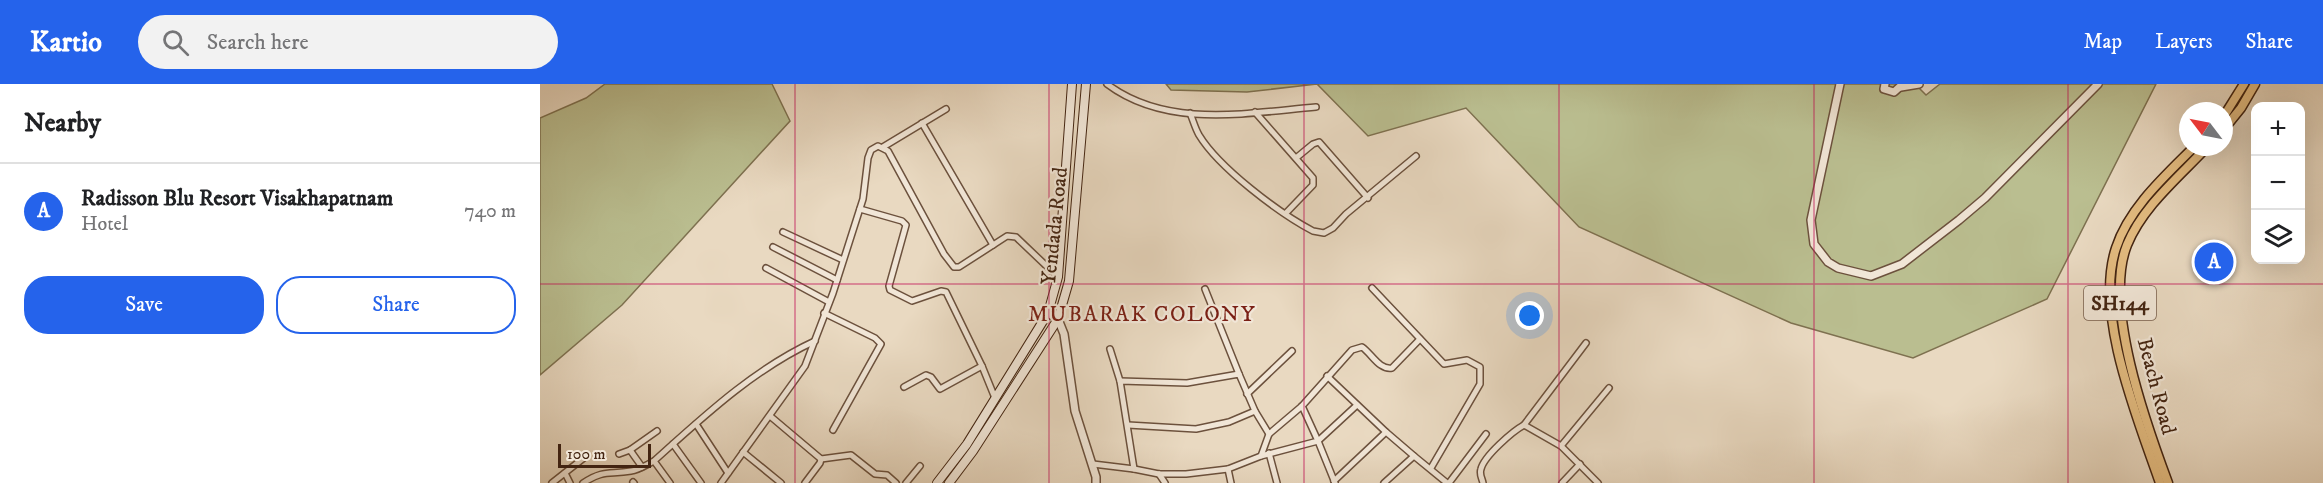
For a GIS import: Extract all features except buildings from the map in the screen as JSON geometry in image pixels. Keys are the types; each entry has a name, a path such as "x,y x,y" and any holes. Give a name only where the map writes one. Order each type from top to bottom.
{"main road":[{"name":"Yendada Road","path":"937,483 967,444 1048,313 1058,277 1072,84"},
{"name":"Yendada Road","path":"949,483 973,451 1058,319 1069,281 1086,84"},
{"path":"2233,102 2244,84"},
{"path":"2233,118 2255,84"},
{"name":"SH144","path":"2160,483 2136,414 2120,353 2109,288 2116,248 2136,210 2190,156"},
{"name":"Beach Road","path":"2168,483 2138,396 2124,330 2118,286 2122,261 2134,232 2188,159 2193,156"}],"street":[{"path":"1107,84 1149,108 1190,113 1226,115 1316,107"},
{"path":"1840,84 1811,220 1814,244 1828,262 1838,268 1871,276 1902,264 1959,220 2008,175 2098,84"},
{"path":"1885,84 1884,89 1888,92 1894,92 1902,86 1919,84"},
{"path":"883,147 946,109"},
{"path":"1255,112 1314,178 1314,182 1286,213"},
{"path":"1190,113 1199,135 1223,164 1244,182 1313,231 1324,233 1333,228 1346,214 1416,156"},
{"path":"922,123 993,245"},
{"path":"1296,158 1319,142 1368,198"},
{"path":"721,483 805,366 816,341 860,210 871,150 878,146 888,151 944,254 954,267 959,267 1006,236 1016,237 1058,277"},
{"path":"860,210 903,222 906,225 889,286 890,290 912,301 941,291 946,292 995,398"},
{"path":"783,232 843,260"},
{"path":"773,247 837,280"},
{"path":"765,268 829,302"},
{"path":"1371,288 1444,364 1467,360 1480,367 1480,384 1431,468"},
{"path":"1205,289 1247,394 1269,434"},
{"path":"824,313 875,338 881,344 833,430"},
{"path":"1048,313 1058,319 1064,334 1075,411 1096,483"},
{"path":"1261,456 1269,434 1302,406 1352,350 1357,347 1367,351 1387,369 1392,368 1420,339"},
{"path":"583,483 600,474 630,471 654,461 753,377 787,354 816,341"},
{"path":"1483,483 1480,471 1483,464 1494,451 1524,425 1586,343"},
{"path":"1110,349 1120,381 1134,469"},
{"path":"1247,394 1292,351"},
{"path":"904,387 926,375 931,377 936,387 944,388 982,366"},
{"path":"1120,381 1187,383 1239,374"},
{"path":"1327,376 1386,432 1448,483 1486,434"},
{"path":"1561,446 1609,388"},
{"path":"1092,464 1159,474 1186,474 1227,469 1269,453 1318,441 1357,405"},
{"path":"1302,406 1335,482 1386,432"},
{"path":"1128,425 1196,429 1229,422 1255,411"},
{"path":"770,416 821,459 851,455 875,474 887,475 896,483"},
{"path":"696,424 728,473"},
{"path":"1524,425 1561,446 1598,483"},
{"path":"620,454 630,450 657,431"},
{"path":"673,444 701,483"},
{"path":"630,450 642,467"},
{"path":"743,452 781,483"},
{"path":"1269,453 1277,483"},
{"path":"1384,483 1414,456"},
{"path":"552,483 585,457"},
{"path":"805,483 820,464 821,459"},
{"path":"654,461 670,483"},
{"path":"1562,483 1580,464"},
{"path":"906,483 920,466"},
{"path":"1227,469 1231,483"},
{"path":"565,473 570,483"},
{"path":"1159,474 1165,483"}],"green space":[{"path":"605,84 772,84 790,121 622,305 540,375 540,118 586,98"},
{"path":"1166,84 1317,84 1247,92 1171,90"},
{"path":"1317,84 1915,84 1926,95 1940,84 2156,84 2047,299 1913,358 1791,323 1579,227 1466,108 1368,136"}],"place":[{"name":"Radisson Blu Resort Visakhapatnam","path":"2214,262"}],"district":[{"name":"MUBARAK COLONY","path":"1142,313"}]}
